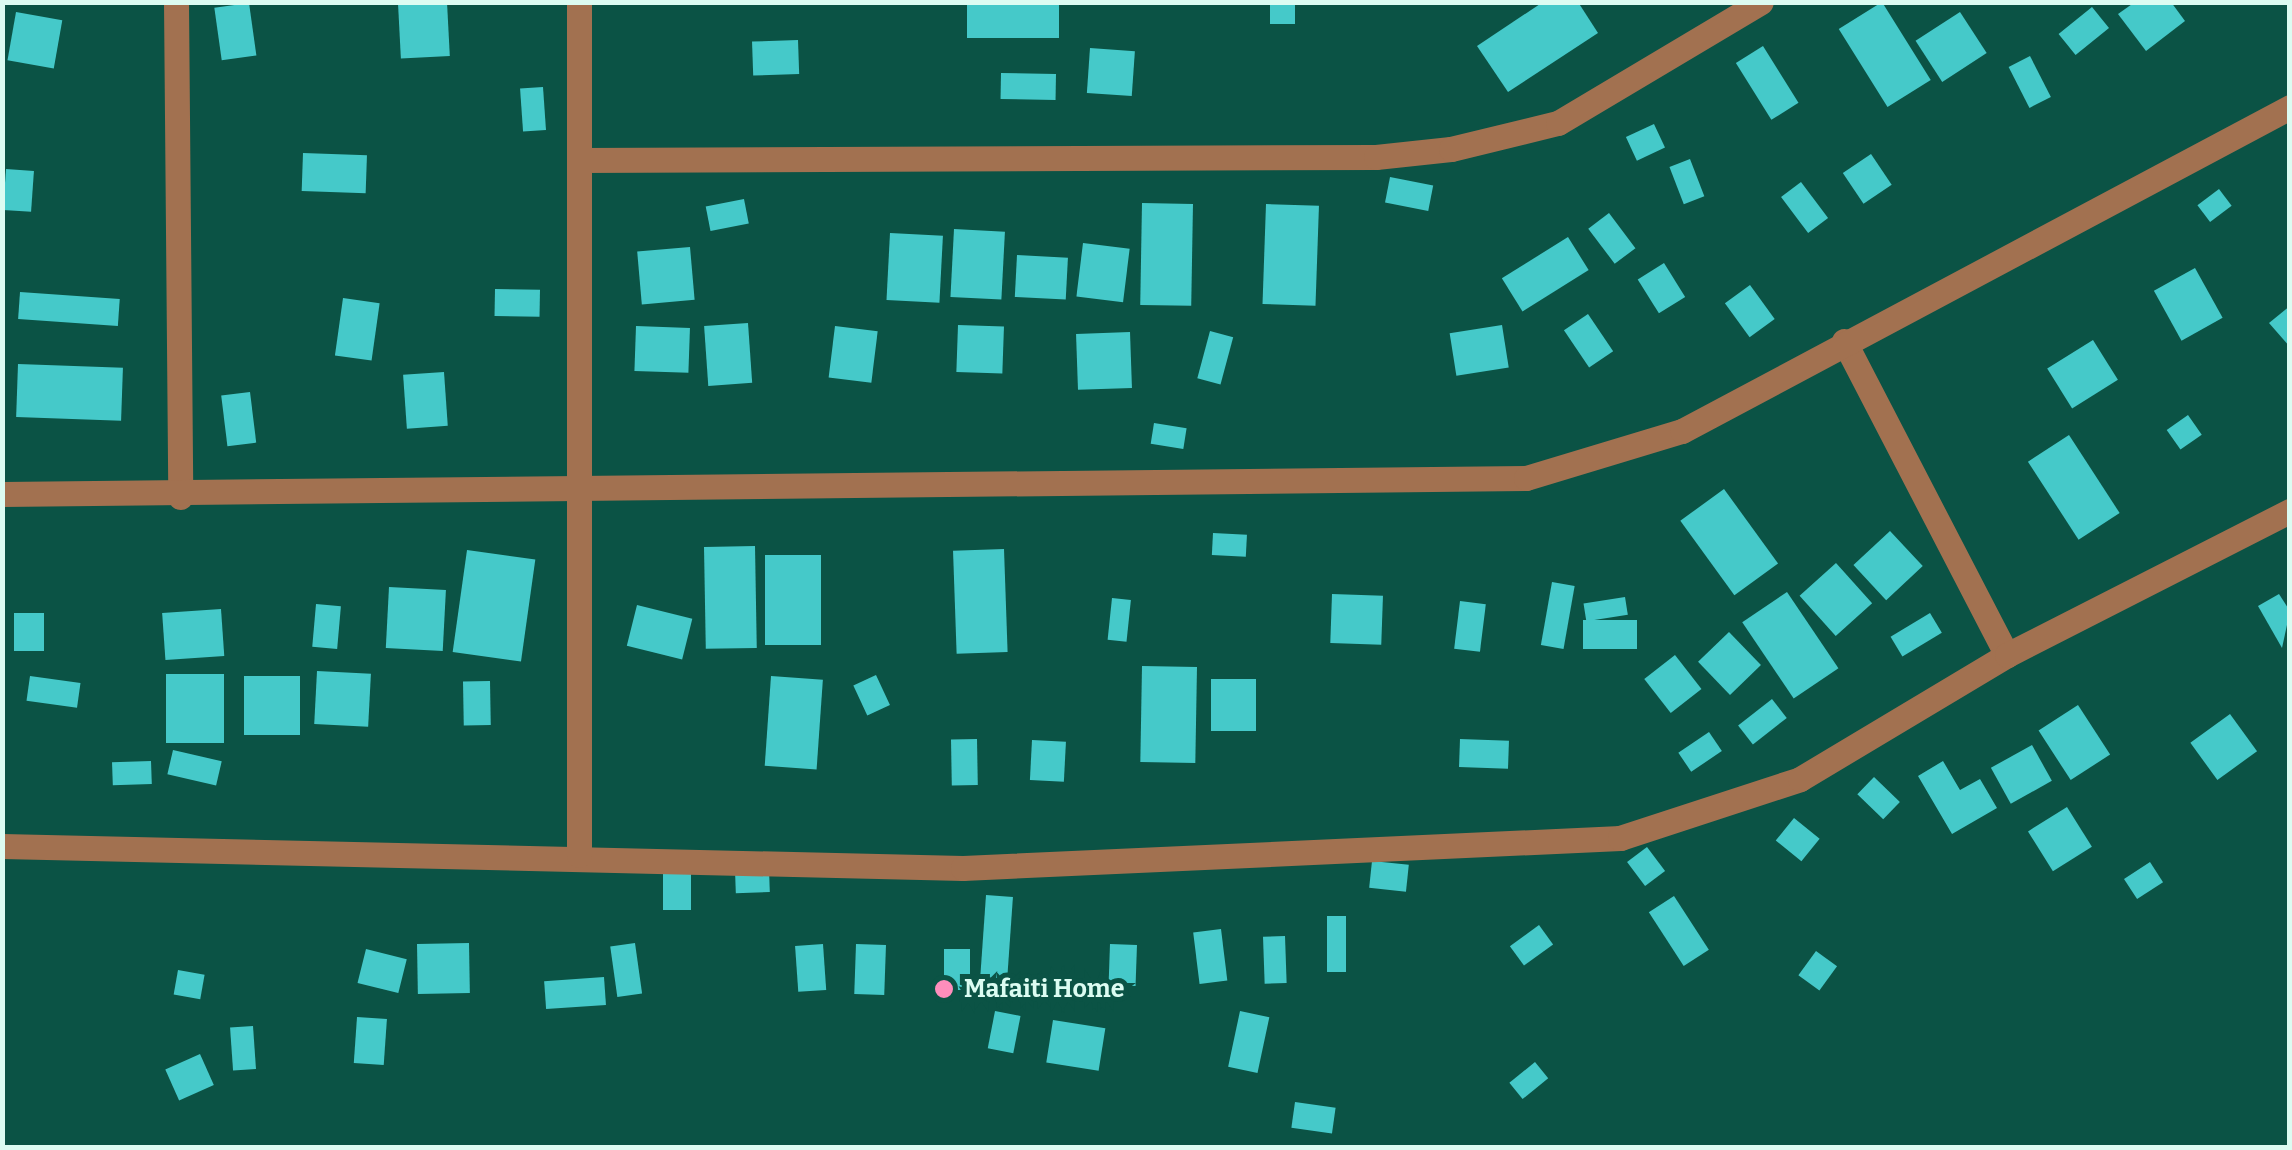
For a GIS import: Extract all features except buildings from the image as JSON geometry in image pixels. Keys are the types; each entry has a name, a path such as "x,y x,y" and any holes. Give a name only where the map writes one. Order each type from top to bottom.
{"street":[{"path":"176,2 180,497"},
{"path":"579,2 575,488 579,855"},
{"path":"580,160 1376,157 1451,149 1558,123 1761,2"},
{"path":"2,494 180,497 575,488 1526,478 1682,431 1844,341 2290,107"},
{"path":"1844,341 2007,655"},
{"path":"2,846 579,855 963,868 1620,838 1800,779 2007,655 2290,511"}],"place":[{"name":"Mafaiti Home","path":"944,989"}]}
